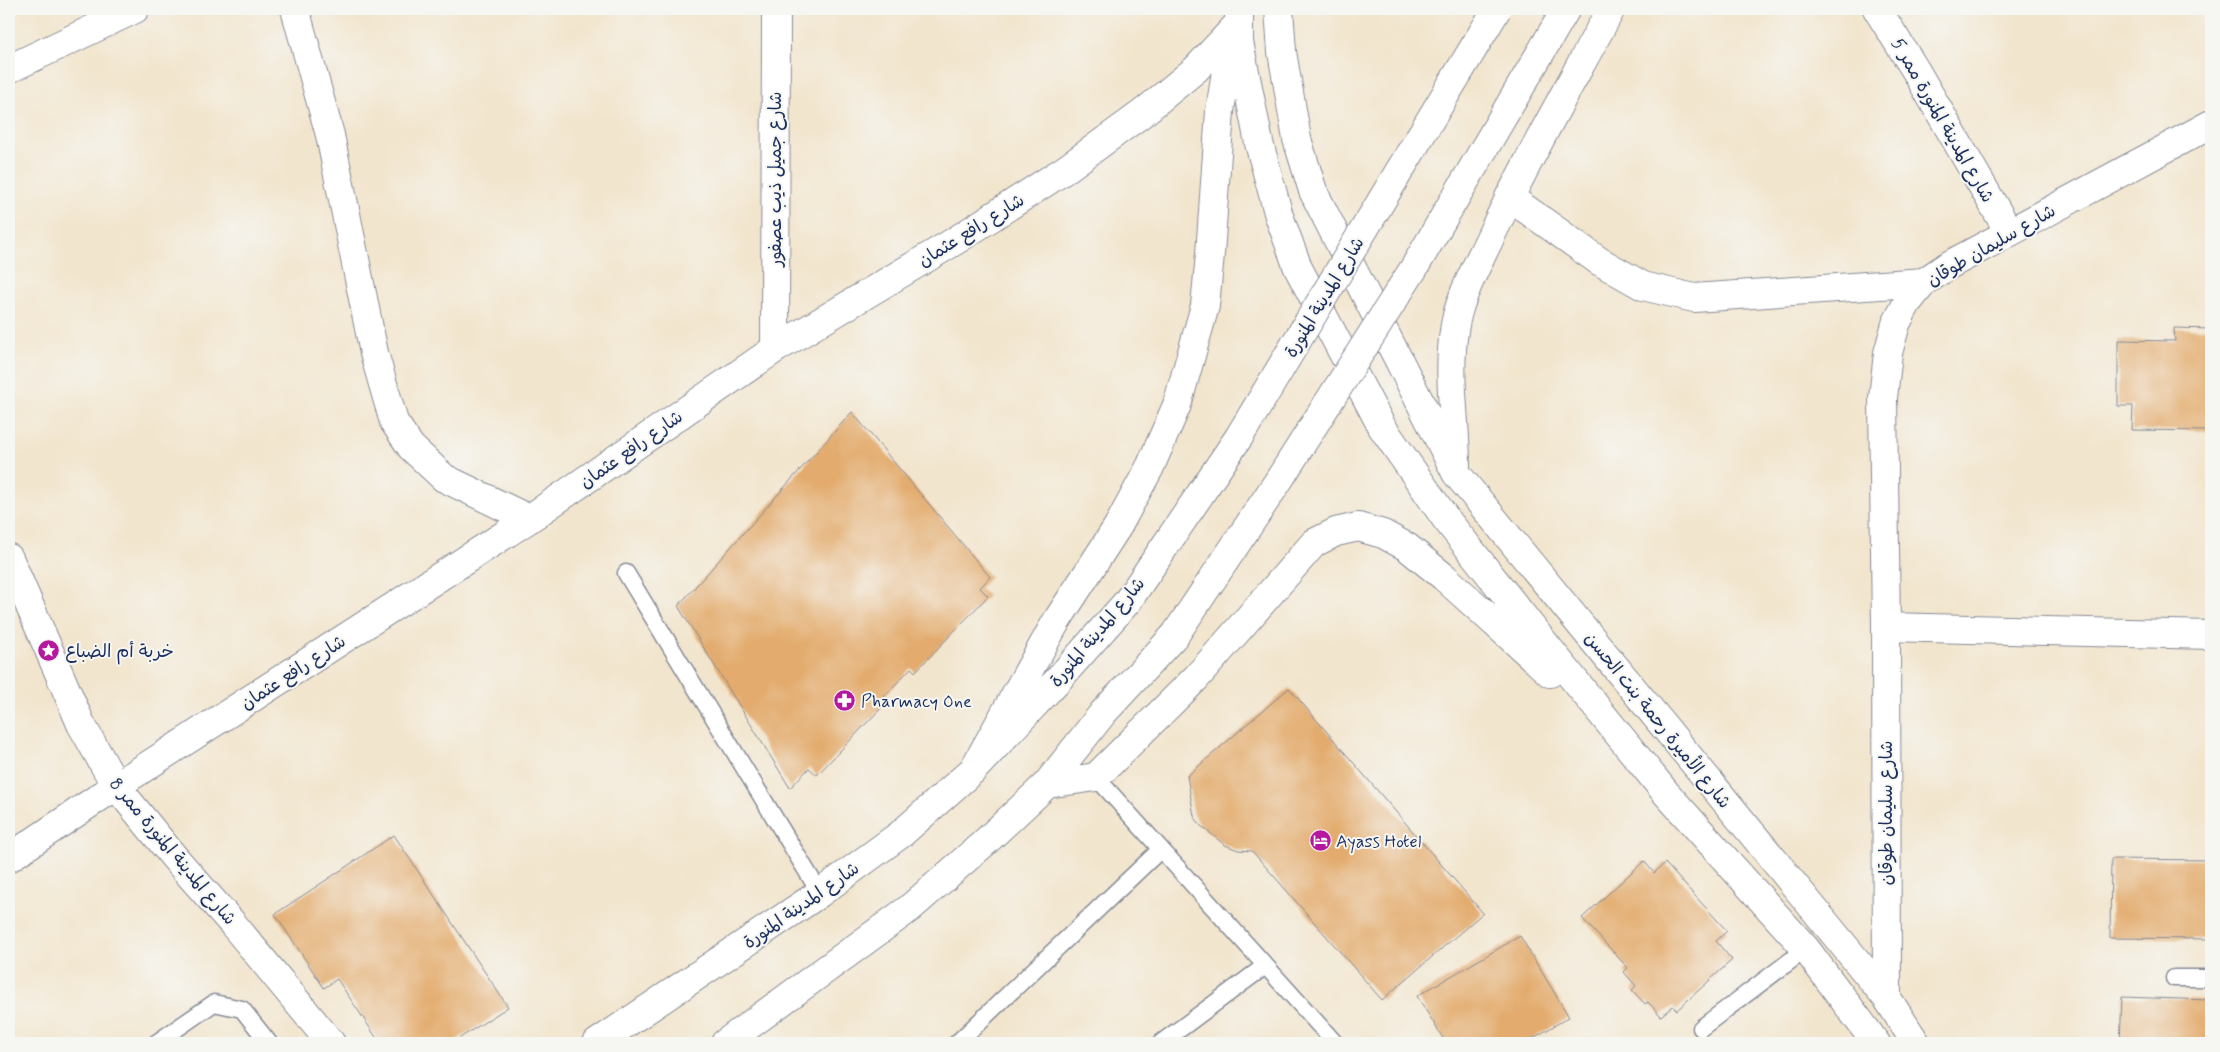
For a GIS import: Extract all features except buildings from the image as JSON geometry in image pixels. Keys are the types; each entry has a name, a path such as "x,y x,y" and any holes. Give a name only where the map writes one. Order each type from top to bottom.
{"street":[{"path":"9,69 135,9"},
{"path":"295,9 330,135 374,353 394,422 411,446 444,478 529,520"},
{"name":"شارع جميل ذيب عصفور","path":"775,349 776,9"},
{"name":"شارع الأميرة رحمة بنت الحسن","path":"1279,9 1282,52 1298,139 1313,191 1456,473 1887,998 1916,1043"},
{"name":"شارع المدينة المنورة","path":"597,1043 820,893 901,834 973,770 1055,683 1127,602 1239,437 1497,9"},
{"path":"724,1043 910,908 983,844 1047,784 1104,713 1175,635 1277,483 1414,268 1566,9"},
{"path":"1456,473 1456,436 1452,406 1451,374 1454,330 1463,296 1509,198 1611,9"},
{"name":"شارع المدينة المنورة ممر 5","path":"1878,9 2009,232"},
{"path":"973,770 1056,622 1127,509 1150,467 1177,405 1193,354 1204,306 1210,254 1220,111 1226,72 1239,25"},
{"name":"شارع رافع عثمان","path":"9,858 116,786 529,520 775,349 955,241 1066,169 1144,112 1196,69 1239,25"},
{"name":"شارع الأميرة رحمة بنت الحسن","path":"1239,25 1259,143 1282,225 1298,268 1382,427 1446,519 1666,793 1806,949 1876,1043"},
{"name":"شارع سليمان طوقان","path":"1887,998 1883,398 1888,352 1896,324 1907,302 1924,282 1949,265 2211,124"},
{"path":"1509,198 1600,261 1644,286 1694,298 1924,282"},
{"path":"1047,784 1096,778 1196,678 1295,562 1314,543 1336,532 1358,527 1383,534 1407,547 1444,577 1537,659 1666,793"},
{"name":"شارع المدينة المنورة ممر 8","path":"9,558 81,724 116,786 331,1043"},
{"path":"1886,627 2211,635"}],"lane":[{"path":"626,573 820,893"},
{"path":"1096,778 1335,1043"},
{"path":"957,1043 1160,849"},
{"path":"1701,1028 1806,949"},
{"path":"1161,1043 1265,966"},
{"path":"2174,978 2211,978"},
{"path":"156,1043 214,1003 242,1009 269,1043"}],"place":[{"name":"خربة أم الضباع","path":"49,651"},
{"name":"Pharmacy One","path":"845,701"},
{"name":"Ayass Hotel","path":"1320,841"}]}
